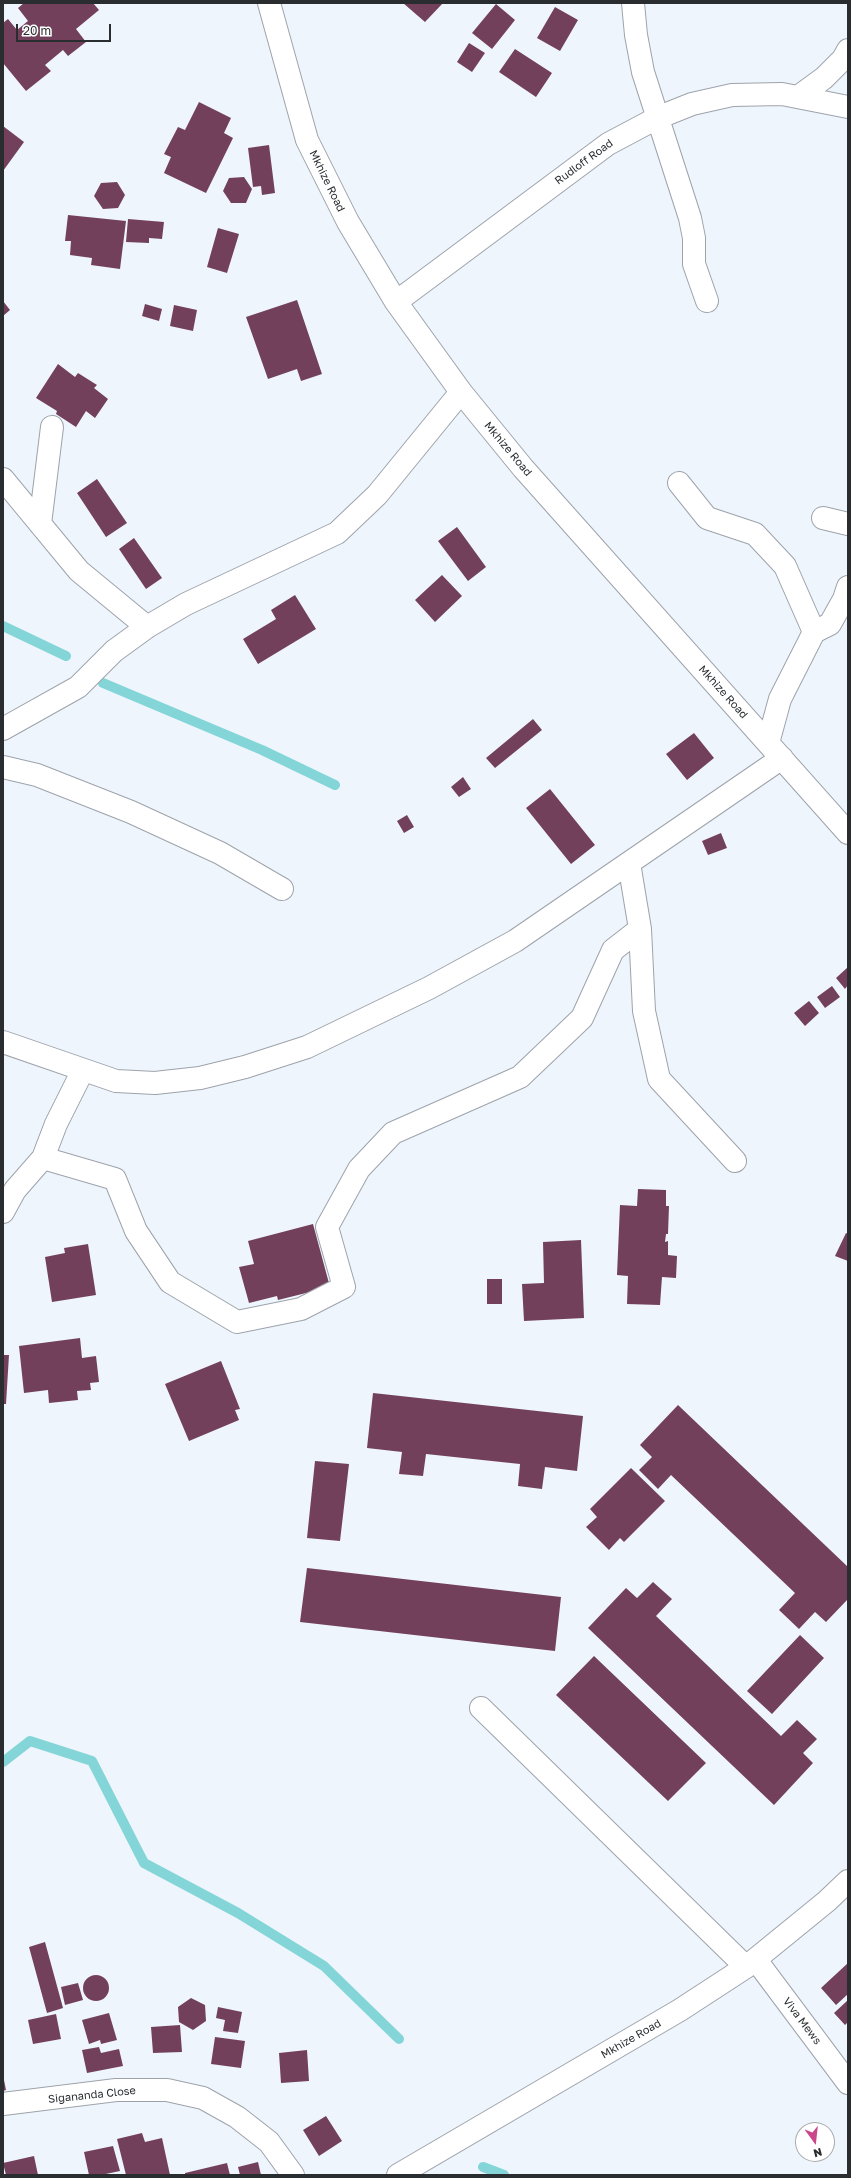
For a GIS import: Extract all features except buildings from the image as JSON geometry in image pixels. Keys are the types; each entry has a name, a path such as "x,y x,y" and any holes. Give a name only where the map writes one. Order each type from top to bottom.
{"street":[{"name":"Mkhize Road","path":"269,3 307,140 348,222 396,302 461,392 523,468 848,832"},
{"path":"633,3 636,35 643,72 690,218 694,238 694,264 707,301"},
{"path":"798,97 824,78 843,59 848,50"},
{"name":"Rudloff Road","path":"396,302 608,144 657,118 692,104 732,95 782,94 848,107"},
{"path":"3,729 78,687 114,651 147,627 193,601 337,533 377,495 461,392"},
{"path":"40,524 52,427"},
{"path":"3,480 79,571 147,627"},
{"path":"680,483 707,518 755,534 785,566 814,632"},
{"path":"823,518 848,524"},
{"path":"3,1042 116,1081 155,1083 200,1078 246,1067 308,1047 429,988 515,941 629,863 775,751 780,699 814,632 830,624 847,595"},
{"path":"3,767 37,775 131,812 220,852 282,889"},
{"path":"629,863 640,929 644,1010 659,1079 735,1161"},
{"path":"43,1158 115,1179 136,1231 170,1282 238,1322 301,1309 344,1287 327,1227 359,1168 393,1133 520,1077 582,1018 613,950 640,929"},
{"path":"3,1212 14,1190 43,1158 56,1124 84,1070"},
{"name":"Viva Mews","path":"481,1708 751,1964 848,2083"},
{"name":"Mkhize Road","path":"398,2175 680,2010 751,1964 828,1901 848,1881"},
{"name":"Sigananda Close","path":"3,2104 116,2090 167,2090 203,2098 238,2117 269,2142 293,2175"}],"waterway":[{"path":"3,626 66,656"},
{"path":"103,683 262,750 335,785"},
{"path":"3,1762 30,1741 92,1761 144,1863 238,1913 324,1966 399,2039"},
{"path":"483,2167 504,2175"}]}
